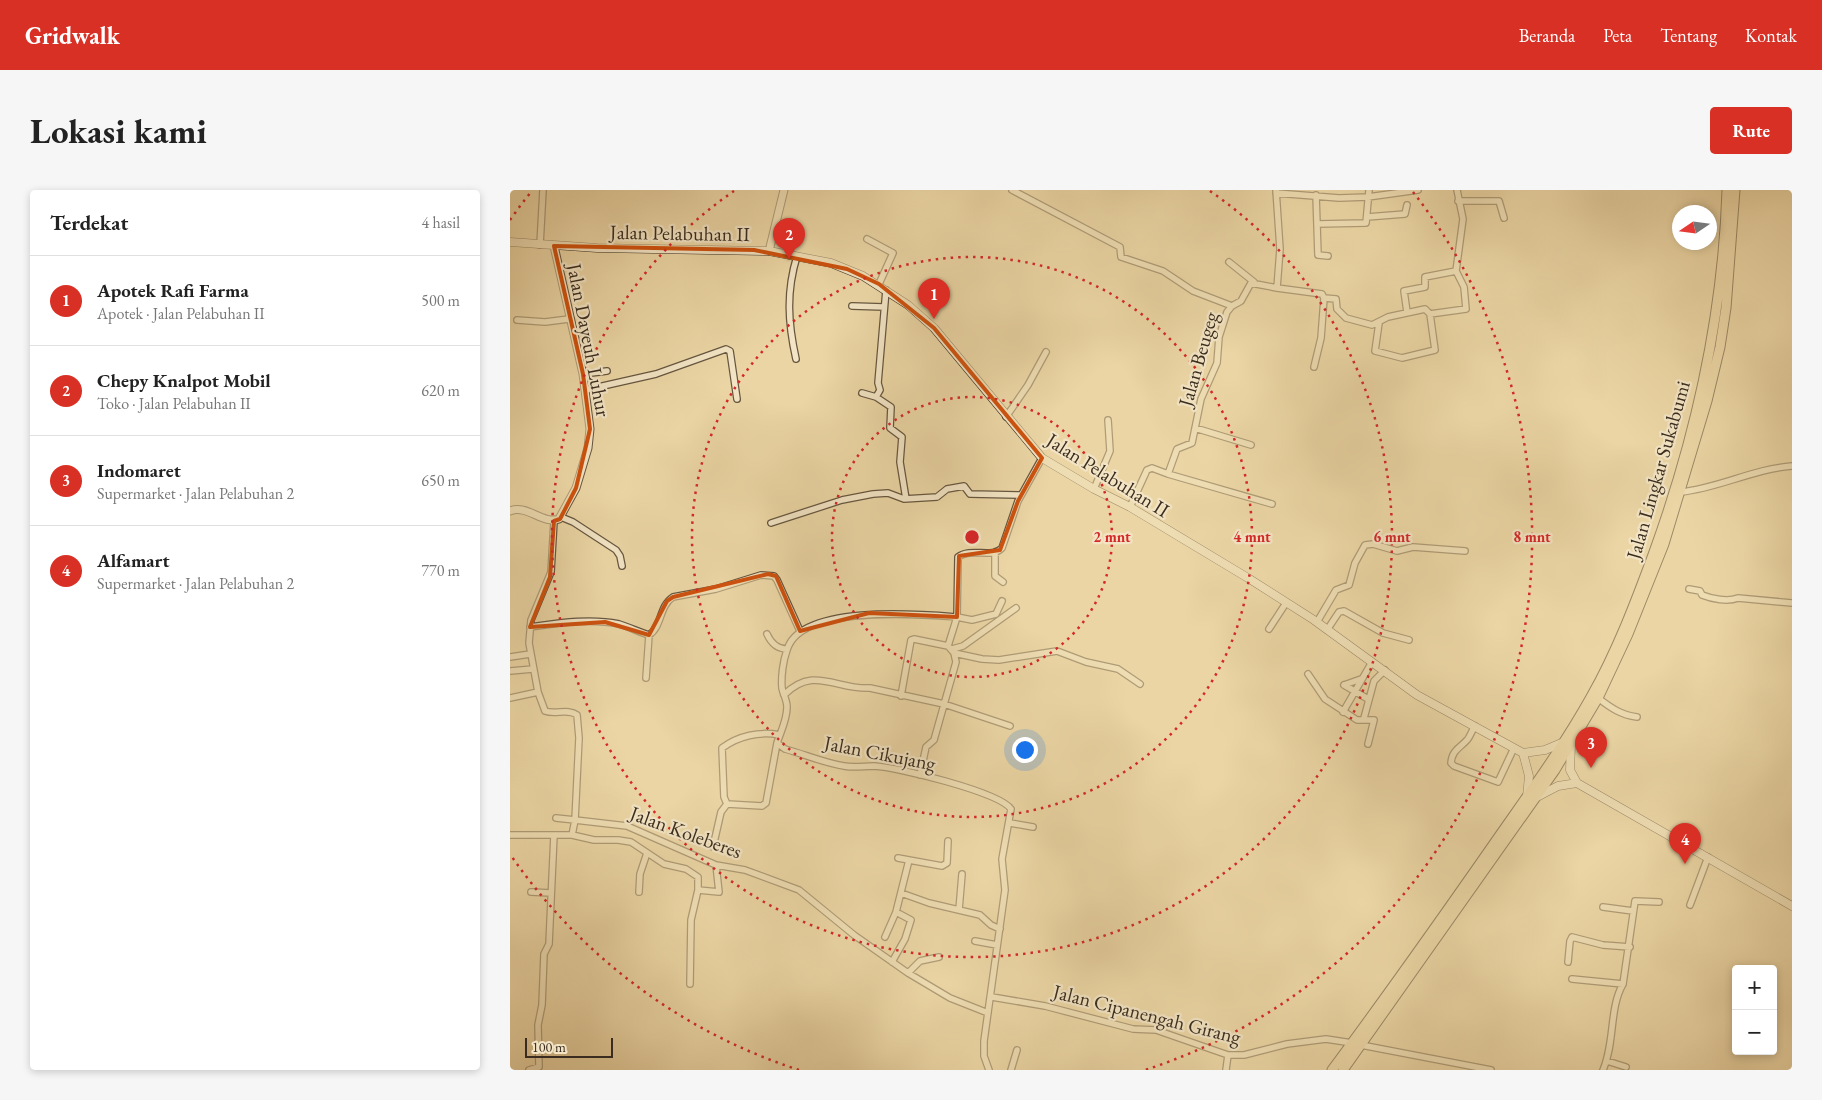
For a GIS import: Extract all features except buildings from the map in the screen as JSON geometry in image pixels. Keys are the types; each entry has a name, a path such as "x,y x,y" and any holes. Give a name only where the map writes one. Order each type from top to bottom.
{"main road":[{"name":"Jalan Lingkar Sukabumi","path":"1678,495 1717,306 1728,190"},
{"name":"Jalan Lingkar Sukabumi","path":"1569,743 1598,698 1628,634 1678,495 1707,401 1720,347 1726,308 1735,190"},
{"name":"Jalan Pelabuhan II","path":"510,242 554,246 769,251 798,256 847,269 879,284 934,328 1042,458 1094,489 1130,507 1247,577 1317,622 1417,695 1523,753"},
{"name":"Jalan Lingkar Sukabumi","path":"1569,743 1659,547"},
{"path":"1530,798 1529,776 1523,753 1545,750 1569,743"},
{"path":"1569,743 1570,770 1577,783 1792,906"},
{"path":"1343,1070 1357,1044 1569,743"},
{"path":"1530,798 1558,786 1577,783"},
{"path":"1332,1070 1357,1044"}],"street":[{"path":"540,245 544,190"},
{"path":"769,251 784,190"},
{"path":"1012,190 1120,247 1121,257 1163,271 1193,291 1232,306"},
{"path":"1277,288 1280,249 1276,192 1339,198 1369,193 1418,190"},
{"path":"1430,314 1466,310 1464,287 1456,271 1463,223 1457,190"},
{"path":"1317,224 1364,224 1367,222 1369,193"},
{"path":"1316,195 1318,256 1328,256"},
{"path":"1458,201 1499,201 1504,218"},
{"path":"1367,217 1405,214 1406,205"},
{"path":"867,239 893,254 879,284"},
{"name":"Jalan Dayeuh Luhur","path":"554,246 569,319 583,374 590,429 588,448 576,488 558,519"},
{"path":"796,359 788,308 791,279 798,256"},
{"path":"1229,262 1254,282 1277,288 1322,294 1324,298 1337,300 1337,309 1346,318 1369,325 1379,323 1388,317 1426,309 1430,314 1435,350 1405,358 1375,351 1379,323"},
{"path":"1407,312 1404,291 1425,287 1425,276 1456,271"},
{"name":"Jalan Beugeg","path":"1168,474 1177,449 1192,443 1200,399 1217,363 1220,331 1232,306 1238,304 1247,287 1254,282"},
{"path":"876,397 880,390 878,383 886,290"},
{"path":"1314,367 1321,338 1324,298"},
{"path":"852,306 884,308"},
{"path":"516,320 545,322 569,319"},
{"path":"585,390 656,374 726,349 730,351 738,399"},
{"path":"1006,417 1028,385 1046,352"},
{"path":"583,374 607,372"},
{"path":"862,393 876,397 891,407 890,428 902,436 900,462 906,499"},
{"path":"1094,489 1110,451 1108,420"},
{"path":"1195,428 1251,446"},
{"path":"920,775 926,747 934,740 956,662 951,649 957,617 958,557 969,552 995,552 1000,550 1004,545 1021,495 1042,458"},
{"path":"1678,495 1707,488 1752,472 1792,466"},
{"path":"1130,507 1147,470 1152,468 1272,504"},
{"path":"771,523 842,500 873,494 888,493 906,499 937,497 947,489 964,486 970,494 1021,495"},
{"path":"510,511 517,508 573,522 616,550 620,556 622,566"},
{"path":"558,519 550,577 530,627 530,654 538,692 547,712 570,711 577,715 579,738 575,820 572,835"},
{"path":"1317,622 1336,590 1348,585 1355,563 1365,545 1373,544 1397,551 1413,547 1465,551"},
{"path":"995,552 995,575 1003,582"},
{"path":"646,678 649,635 655,628 667,601 674,598 768,574 774,576 777,580 803,629"},
{"path":"1689,589 1700,591 1702,595 1710,598 1732,600 1738,598 1792,603"},
{"path":"726,804 764,805 776,743 784,724 787,707 782,679 787,649 792,638 803,629 869,613 957,617 972,620 996,614 1002,601"},
{"path":"1269,629 1286,603"},
{"path":"951,649 963,646 1016,608"},
{"path":"1327,630 1339,612 1344,611 1384,633 1409,640"},
{"path":"530,627 580,622 605,622 649,635"},
{"path":"767,634 770,641 778,647 787,649"},
{"path":"901,696 911,640 914,638 989,660 1057,651 1086,662 1118,669 1140,684"},
{"path":"510,656 530,654"},
{"path":"1343,712 1360,679 1372,662"},
{"path":"510,671 533,669"},
{"path":"1364,718 1374,681 1385,670"},
{"path":"1308,674 1321,695 1343,712 1357,720 1364,718 1374,721 1368,744"},
{"path":"1360,679 1344,684 1368,699"},
{"path":"784,695 799,683 833,680 944,704 1010,726"},
{"path":"510,698 538,692"},
{"path":"1598,698 1613,710 1625,716 1637,717"},
{"path":"1475,726 1466,741 1460,744 1452,757 1454,766 1498,782 1514,748"},
{"path":"712,847 721,812 726,804 723,789 722,748 755,734 768,733 779,735"},
{"name":"Jalan Cikujang","path":"776,743 785,748 844,766 874,766 920,775 984,794 1005,802 1011,809 1002,860 1005,890 984,1052 990,1070"},
{"name":"Jalan Koleberes","path":"556,818 627,826 716,865 745,870 799,890 854,935 908,973 945,996 988,1013"},
{"path":"1010,823 1033,827"},
{"path":"510,834 572,835 594,840 622,840 647,852 664,864 686,869 697,876 698,890 691,920 690,984"},
{"path":"529,1070 539,1067 538,1026 541,1020 544,954 549,944 554,835"},
{"path":"898,858 942,866 947,863 948,841"},
{"path":"639,892 640,874 647,852"},
{"path":"1690,905 1708,857"},
{"path":"885,937 896,912 909,860"},
{"path":"698,890 719,892 716,865"},
{"path":"959,910 962,874"},
{"path":"531,892 551,893"},
{"path":"901,893 929,903 984,916 991,925 1000,929"},
{"path":"1603,1070 1607,1061 1617,998 1623,984 1630,947 1635,901 1659,902"},
{"path":"1603,907 1633,911"},
{"path":"892,962 905,939 911,920 896,912"},
{"path":"1568,962 1572,937 1603,945 1630,947"},
{"path":"975,941 997,945"},
{"path":"908,973 920,961 938,957"},
{"path":"1572,979 1623,984"},
{"name":"Jalan Cipanengah Girang","path":"992,997 1045,1006 1134,1029 1156,1030 1228,1055 1244,1055 1287,1044 1326,1039 1491,1070"},
{"path":"1011,1070 1017,1050"},
{"path":"1226,1070 1228,1055"},
{"path":"1607,1061 1626,1068"}],"highlighted area":[{"path":"554,246 754,250 847,269 879,284 934,328 1042,458 1018,501 1000,550 959,556 957,617 869,613 800,631 776,576 768,574 673,597 667,601 649,635 605,622 530,627 550,577 554,521 560,519 576,488 590,429 583,374"}],"place":[{"name":"Chepy Knalpot Mobil","path":"789,259"},
{"name":"Apotek Rafi Farma","path":"934,319"},
{"name":"Indomaret","path":"1591,768"},
{"name":"Alfamart","path":"1685,864"}]}
